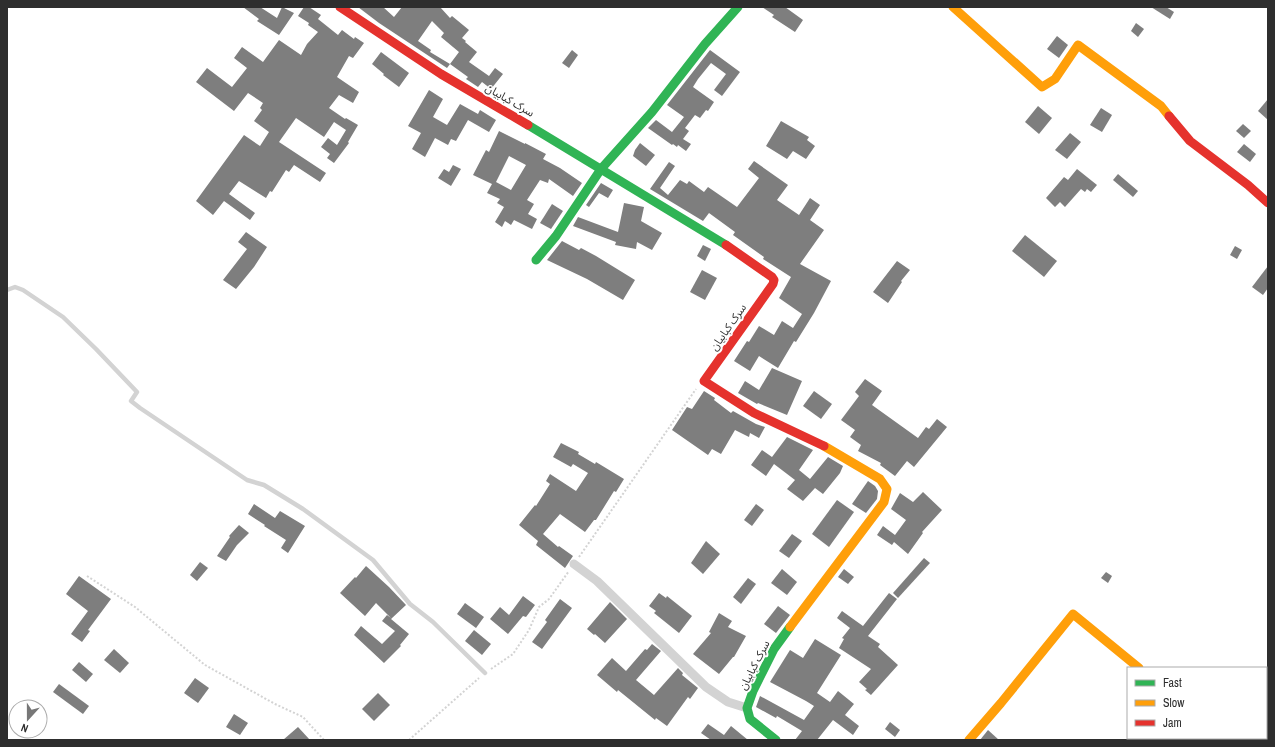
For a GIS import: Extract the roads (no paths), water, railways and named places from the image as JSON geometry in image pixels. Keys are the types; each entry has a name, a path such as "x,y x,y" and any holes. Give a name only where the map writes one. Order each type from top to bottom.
{"street":[{"name":"سرک کبابیان","path":"340,7 441,74 601,168 724,243 772,277 774,280 773,284 704,381 754,413 834,451 880,479 887,489 884,502 774,649 753,691 747,708 750,719 776,740"},
{"path":"536,260 556,236 601,168 652,112 705,44 738,7"},
{"path":"953,7 1042,87 1055,79 1078,45 1161,106 1190,141 1248,185 1268,203"},
{"path":"574,564 597,581 706,687 728,702 747,708"},
{"path":"969,740 1073,614 1138,667"}],"lane":[{"path":"7,290 15,287 23,290 63,317 137,392 131,401 140,408 246,480 264,485 303,509 373,560 410,604 433,622 485,673"}]}
